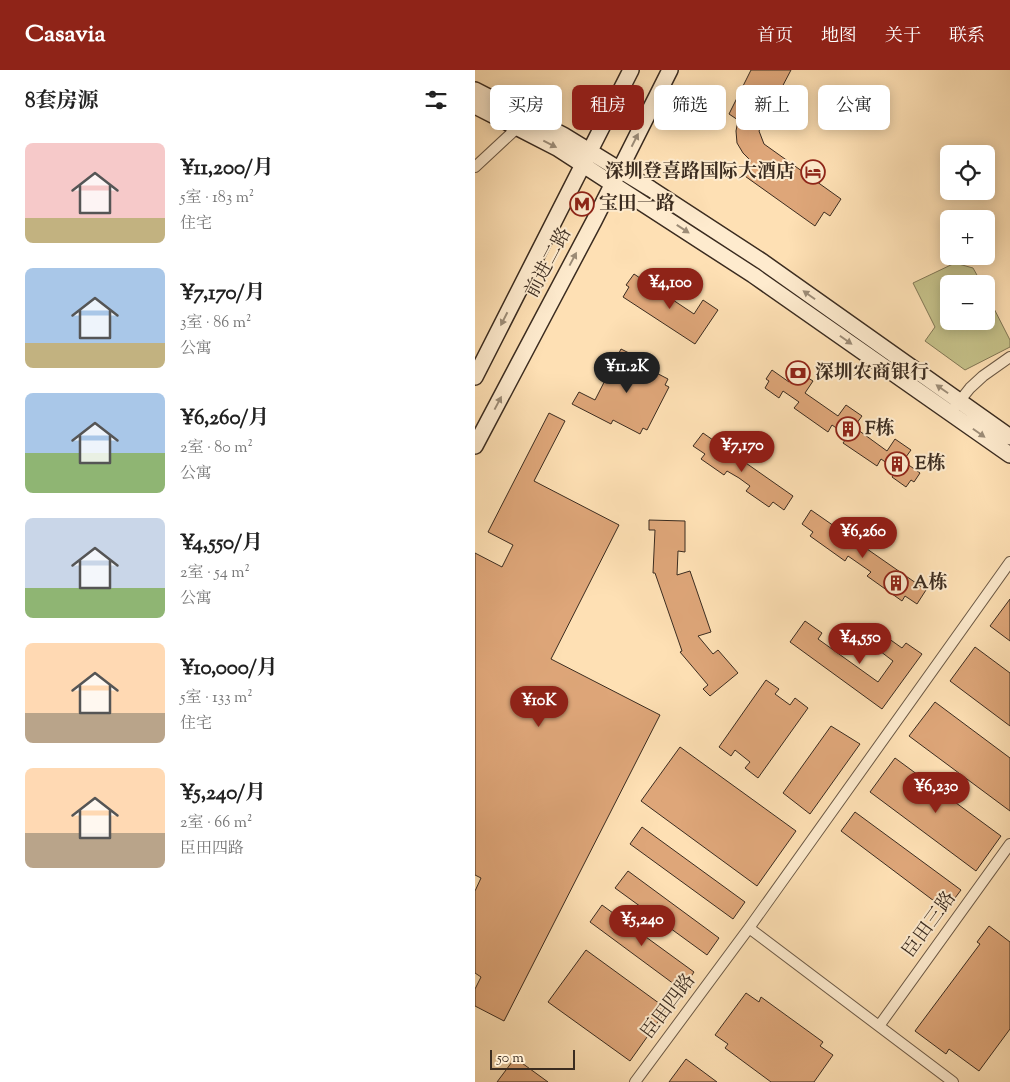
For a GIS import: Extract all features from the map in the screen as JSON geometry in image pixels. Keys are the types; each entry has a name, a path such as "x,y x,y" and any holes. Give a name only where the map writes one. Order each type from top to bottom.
{"main road":[{"name":"前进二路","path":"475,377 631,70"},
{"name":"前进二路","path":"475,446 613,184 670,70"},
{"path":"475,90 563,135 613,184 955,407 1010,437"},
{"path":"475,106 490,114"},
{"path":"521,130 557,148 620,170 763,262 955,407 1010,455"}],"street":[{"path":"475,167 515,130"},
{"path":"955,407 969,388 1010,357"},
{"name":"臣田四路","path":"635,1082 749,928 1010,562"},
{"name":"臣田三路","path":"879,1026 1010,844"},
{"path":"749,928 953,1082"}],"shaded area":[{"path":"951,265 962,265 973,268 977,275 940,275 940,330 995,330 995,311 1010,340 1010,347 965,370 925,341 935,327 913,283"}],"building":[{"path":"751,70 791,70 783,85 744,85"},
{"path":"736,100 736,119 729,114"},
{"path":"760,130 764,144 841,199 830,216 824,212 815,226 742,174 751,161 737,143 736,131"},
{"path":"634,274 694,314 703,300 718,310 695,344 623,297 629,287 626,285"},
{"path":"621,349 643,360 641,365 668,379 665,385 669,387 647,430 643,428 640,434 613,420 611,424 572,404 579,392 595,400"},
{"path":"772,370 789,382 797,371 813,381 805,393 838,416 846,405 862,416 854,427 887,451 895,439 911,450 903,461 920,473 914,482 911,480 906,487 892,477 897,470 881,459 877,466 843,443 848,436 832,425 828,432 794,408 799,402 783,391 779,398 765,388 769,381 766,379"},
{"path":"549,413 565,421 534,481 619,525 551,659 660,715 504,1021 475,1006 475,989 481,977 475,973 475,891 481,878 475,875 475,553 502,567 513,545 488,532"},
{"path":"703,433 793,496 784,510 773,502 769,507 746,491 750,486 739,478 727,471 724,475 701,459 705,454 693,446"},
{"path":"811,510 926,590 917,604 905,596 902,601 867,576 871,572 848,556 845,561 810,536 813,532 802,524"},
{"path":"649,520 685,521 685,552 678,551 677,575 690,571 711,632 698,636 713,654 718,650 738,673 710,696 703,689 708,685 680,652 682,651 655,573 653,573 655,530 649,530"},
{"path":"1010,599 1010,641 990,626"},
{"path":"805,621 822,633 818,639 878,682 893,661 876,648 885,636 902,648 906,643 922,654 882,709 790,642"},
{"path":"975,647 1010,673 1010,726 950,681"},
{"path":"766,680 779,689 775,694 790,705 795,698 808,708 758,778 745,768 750,762 735,750 731,756 719,747"},
{"path":"935,702 1010,758 1010,811 909,736"},
{"path":"831,726 860,744 810,814 783,793"},
{"path":"680,747 796,831 757,886 641,801"},
{"path":"895,758 1001,836 976,871 870,792"},
{"path":"855,812 961,890 946,910 841,831"},
{"path":"642,827 745,902 733,919 630,844"},
{"path":"628,871 719,938 707,955 615,888"},
{"path":"602,905 694,972 682,990 590,922"},
{"path":"989,926 1010,942 1010,1029 979,1071 949,1049 946,1054 915,1031 980,944 977,942"},
{"path":"586,950 667,1009 630,1061 548,1002"},
{"path":"746,993 759,1002 761,997 823,1042 820,1046 833,1055 814,1082 771,1082 725,1048 728,1044 715,1035"},
{"path":"515,1058 548,1082 497,1082"},
{"path":"686,1059 717,1082 669,1082"}],"place":[{"name":"深圳登喜路国际大酒店","path":"813,172"},
{"name":"宝田一路","path":"582,204"},
{"name":"深圳农商银行","path":"798,373"},
{"name":"F栋","path":"848,429"},
{"name":"E栋","path":"897,464"},
{"name":"A栋","path":"896,583"}]}
